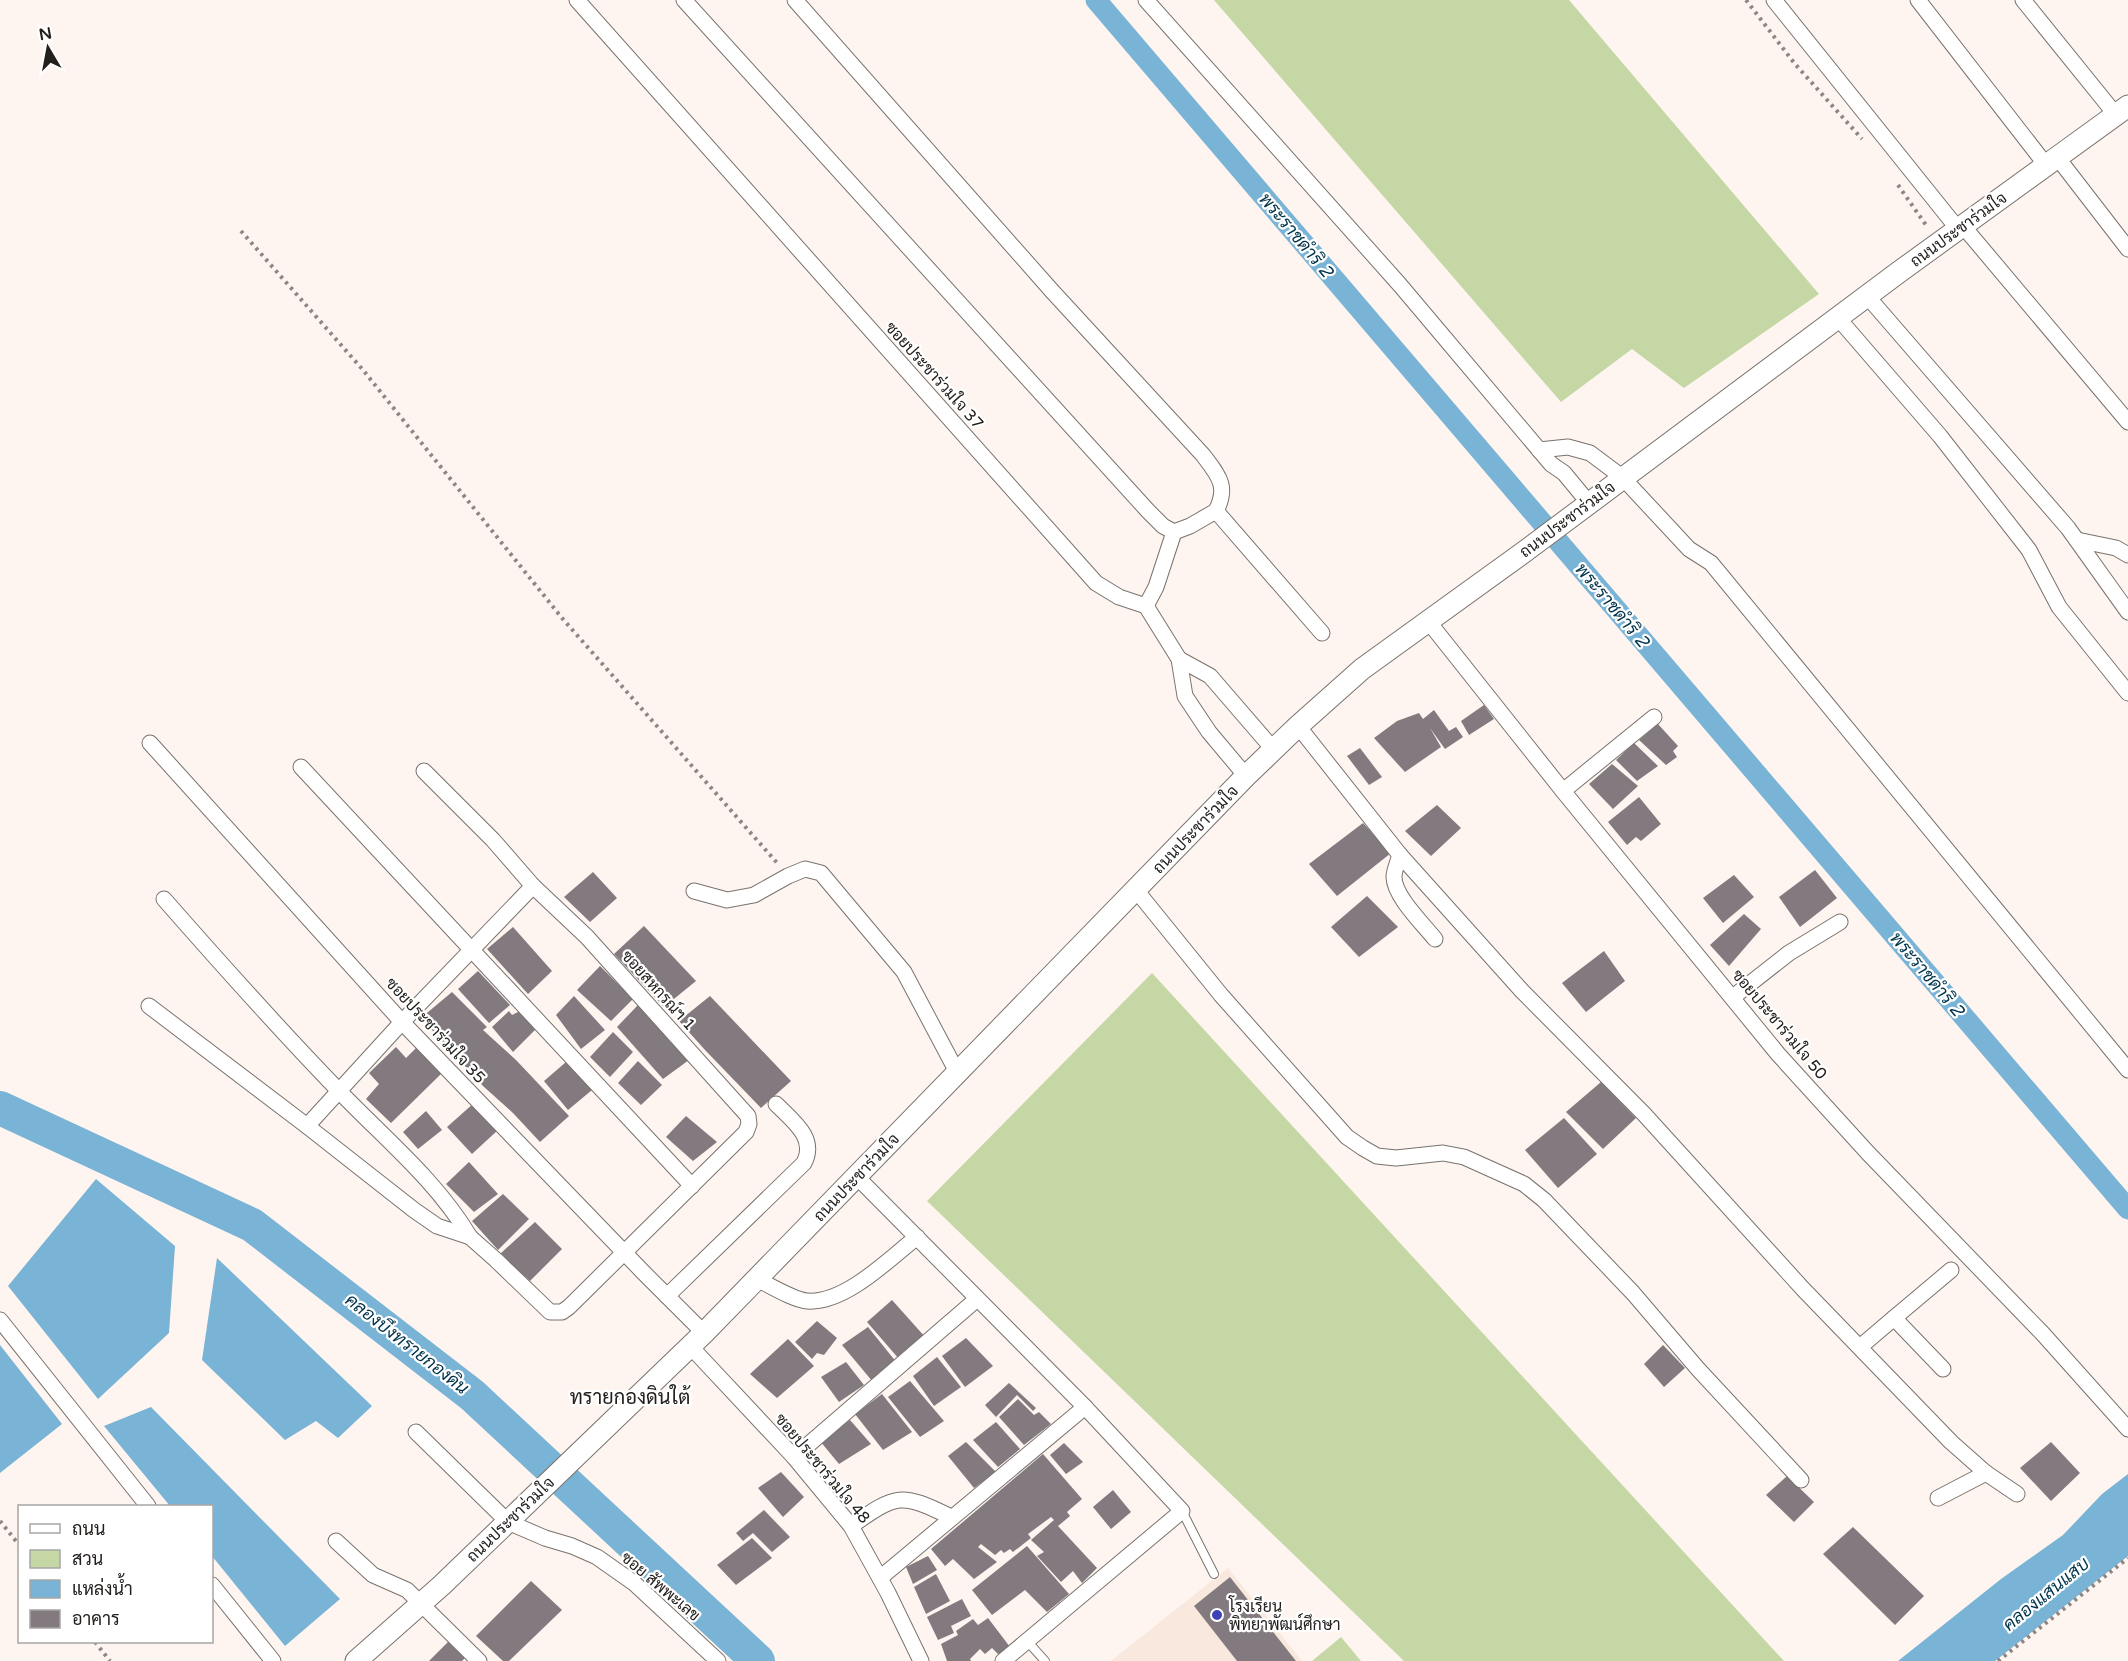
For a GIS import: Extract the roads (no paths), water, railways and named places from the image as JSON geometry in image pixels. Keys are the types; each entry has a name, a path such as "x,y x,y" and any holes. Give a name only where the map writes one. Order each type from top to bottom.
{"main road":[{"name":"ถนนประชาร่วมใจ","path":"356,1661 422,1603 697,1340 1246,776 1362,669 2122,110"}],"street":[{"name":"ซอยประชาร่วมใจ 37","path":"577,0 1096,583 1119,597 1146,606"},
{"path":"684,0 1163,526 1174,532 1216,511 1221,502 1223,490 1219,477 1203,455 1052,291 795,0"},
{"path":"1146,0 1400,285 1551,464 1564,473 1582,508"},
{"path":"1774,0 1960,227 2128,422"},
{"path":"1918,0 2128,249"},
{"path":"2023,0 2122,110"},
{"path":"1867,296 2077,540 2128,612"},
{"path":"1838,318 1940,436 2002,515 2029,550 2059,607 2128,693"},
{"path":"1539,450 1568,447 1590,453 1622,477 1689,549 1711,563 2128,1070"},
{"path":"1216,511 1322,633"},
{"path":"1174,532 1156,587 1146,606 1179,659 1185,696 1209,732 1246,776"},
{"path":"2077,540 2116,548 2128,555"},
{"name":"ซอยประชาร่วมใจ 50","path":"1428,621 1778,1054 1868,1153 2043,1334 2128,1429"},
{"path":"1179,659 1210,676 1273,749"},
{"path":"1563,790 1654,717"},
{"path":"1298,726 1400,855 1522,991 1644,1114 1803,1289 1951,1442 1986,1473 2017,1494"},
{"name":"ซอยประชาร่วมใจ 35","path":"150,743 402,1022 667,1296 697,1340"},
{"path":"164,899 256,1004 429,1182 449,1205 470,1237 550,1312 562,1311 569,1307 692,1186 301,766"},
{"name":"ซอยสหกรณ์ฯ 1","path":"424,771 493,840 533,886 587,937 746,1112 749,1124 746,1132 692,1186"},
{"path":"1400,855 1394,874 1394,883 1398,893 1435,939"},
{"path":"694,891 727,900 754,895 805,869 821,873 904,972 957,1072"},
{"path":"307,1126 402,1022 533,886"},
{"path":"1136,890 1221,994 1347,1137 1377,1156 1396,1158 1443,1153 1464,1157 1524,1184 1544,1200 1633,1293 1698,1369 1801,1480"},
{"path":"1733,997 1789,953 1840,922"},
{"path":"149,1006 414,1210 437,1226 470,1237"},
{"path":"667,1296 804,1163 809,1153 808,1143 800,1129 776,1104"},
{"path":"856,1176 1085,1407 1182,1512 1003,1661"},
{"path":"757,1278 805,1301 818,1301 835,1296 856,1285 917,1237"},
{"path":"1860,1347 1951,1270"},
{"path":"794,1457 977,1299"},
{"path":"1894,1318 1943,1369"},
{"path":"0,1320 147,1505"},
{"name":"ซอยประชาร่วมใจ 48","path":"697,1340 851,1526 880,1578 921,1661"},
{"path":"880,1578 1085,1407"},
{"path":"416,1432 508,1522"},
{"path":"1938,1498 1986,1473"},
{"path":"851,1526 881,1505 896,1499 928,1506 951,1517"},
{"name":"ซอย สัพพะเลข","path":"508,1522 597,1557 634,1583 718,1661"},
{"path":"336,1541 373,1575 407,1590 479,1661"},
{"path":"213,1586 273,1661"}],"lane":[{"path":"1182,1512 1214,1574"},
{"path":"1028,1642 1045,1661"}],"water":[{"path":"96,1179 175,1246 169,1333 98,1399 8,1286"},
{"path":"217,1258 372,1406 338,1438 316,1421 285,1440 202,1360"},
{"path":"0,1345 62,1424 0,1473"},
{"path":"151,1407 340,1599 285,1646 213,1557 213,1505 169,1505 104,1426"},
{"name":"คลองแสนแสบ","path":"2128,1474 2128,1556 1995,1661 1898,1661 2001,1579 2063,1535 2102,1494"}],"waterway":[{"name":"พระราชดำริ 2","path":"1096,0 2128,1209"},
{"name":"คลองบึงทรายกองดิน","path":"0,1108 252,1225 472,1395 758,1661"}],"place":[{"name":"โรงเรียน พิทยาพัฒน์ศึกษา","path":"1217,1615"}],"district":[{"name":"ทรายกองดินใต้","path":"630,1397"}]}
